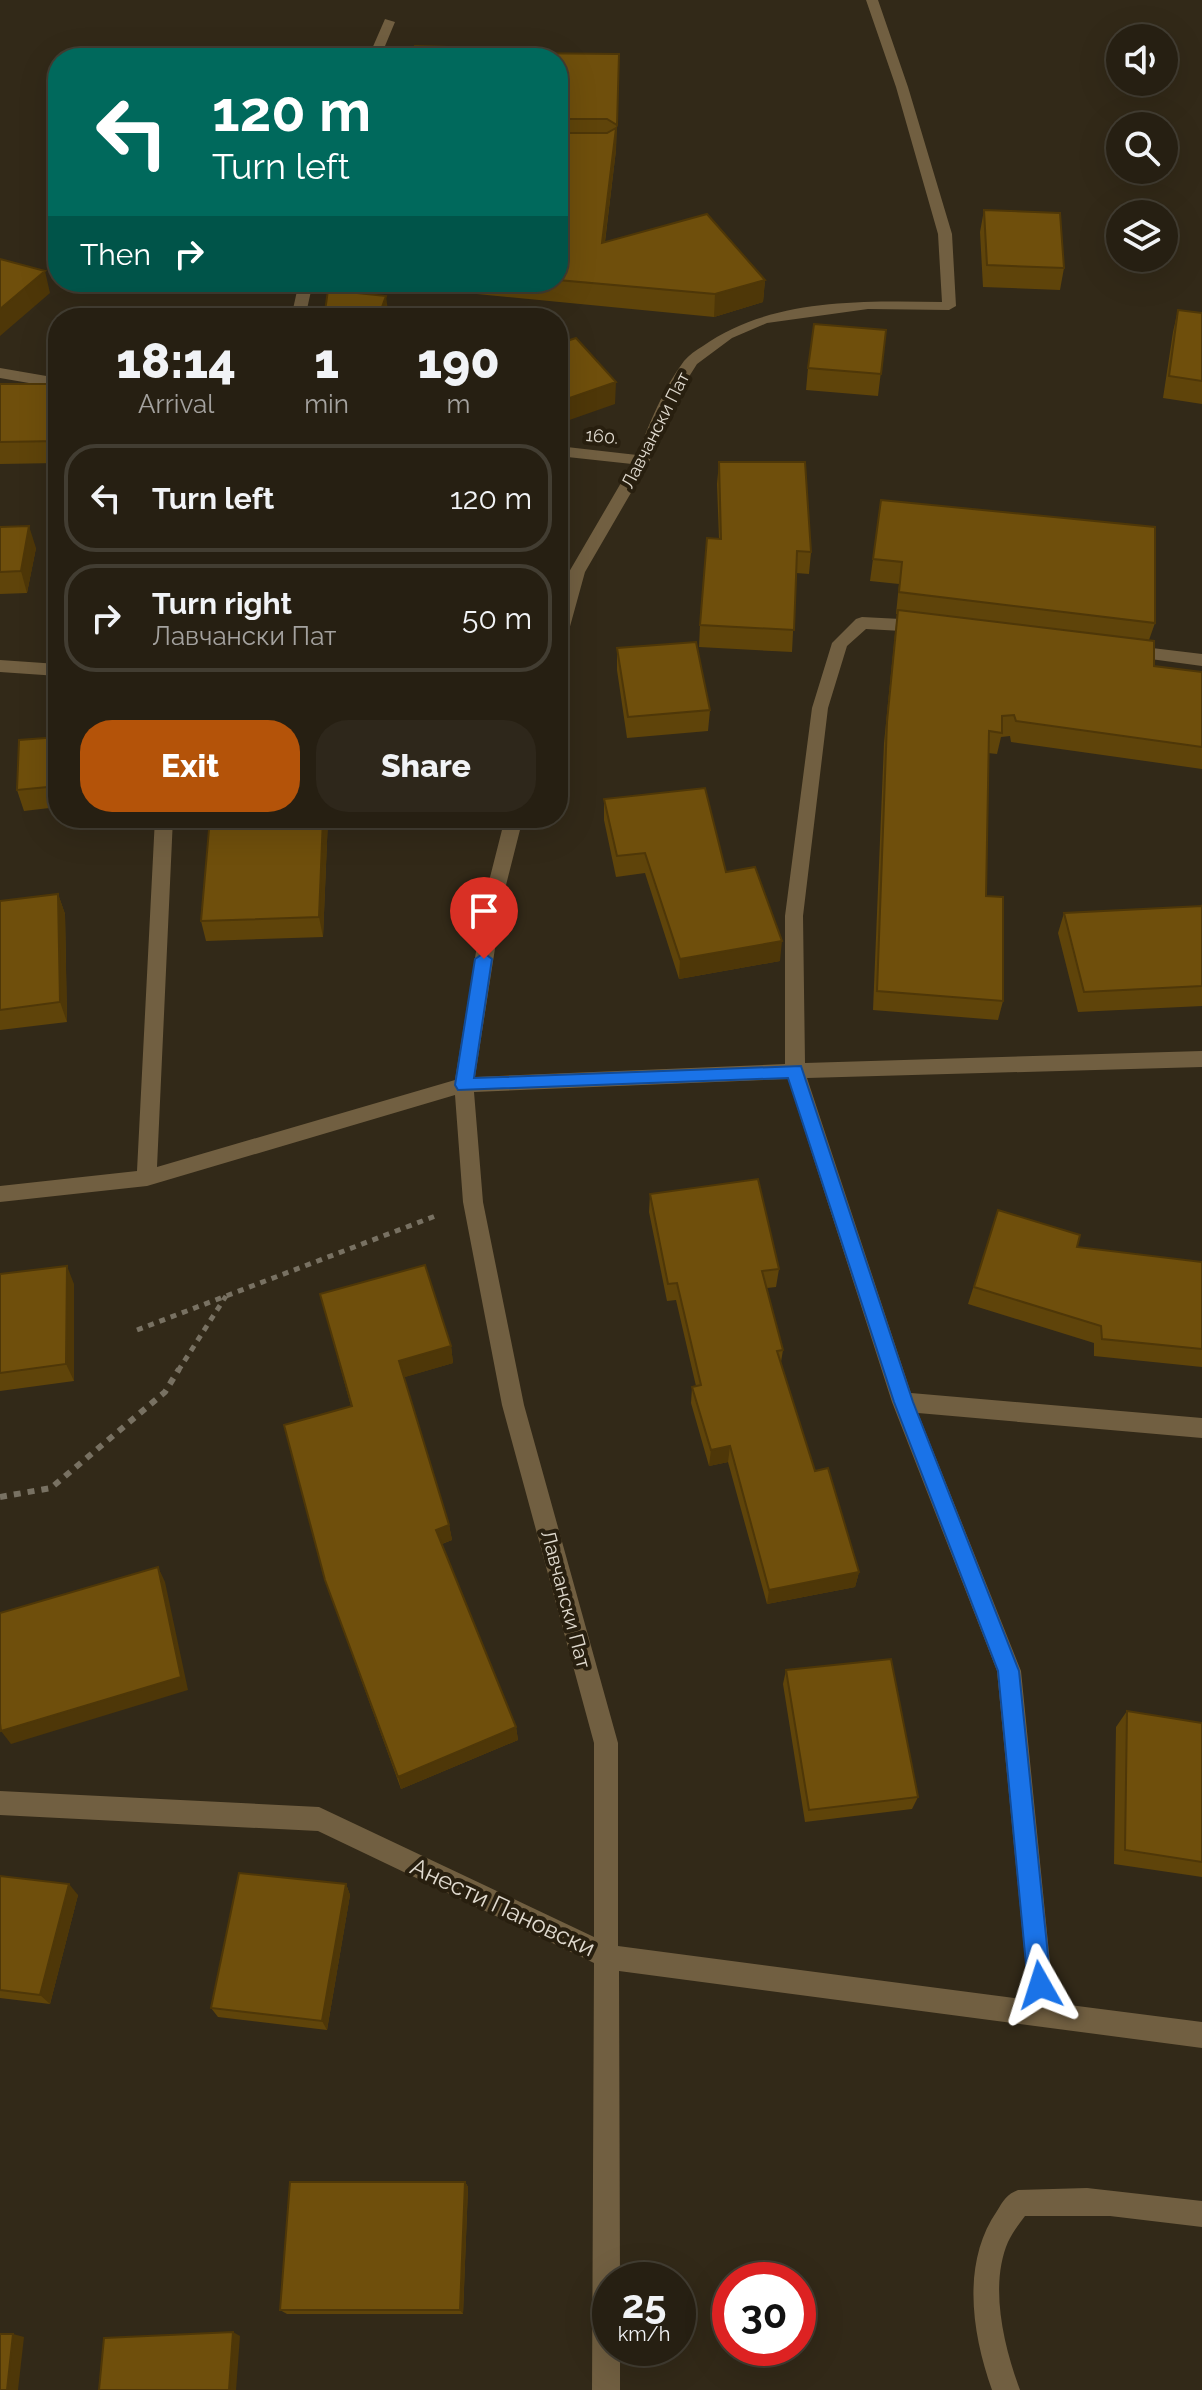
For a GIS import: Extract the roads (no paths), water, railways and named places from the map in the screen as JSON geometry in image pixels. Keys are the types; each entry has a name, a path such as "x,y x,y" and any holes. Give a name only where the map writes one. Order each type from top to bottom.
{"street":[{"name":"Лавчански Пат","path":"568,605 577,572 642,460 666,402 691,361 727,335 764,319 812,310 868,305 949,306 945,234 902,87 872,0"},
{"path":"378,48 389,22"},
{"path":"0,373 48,381"},
{"name":"160.","path":"568,452 642,460"},
{"path":"937,628 891,622 862,623 840,643 820,708 794,916 795,1071 903,1402 1009,1671 1043,2016"},
{"path":"1109,649 1202,660"},
{"path":"0,666 48,669"},
{"path":"147,1178 164,828"},
{"name":"Лавчански Пат","path":"511,828 494,897 464,1085 473,1202 513,1405 606,1743 606,2390"},
{"path":"0,1194 147,1178 464,1085 1202,1059"},
{"path":"903,1402 1202,1428"},
{"name":"Анести Пановски","path":"0,1803 319,1819 608,1957 1202,2035"},
{"path":"1006,2390 994,2360 988,2294 993,2245 1018,2203 1058,2200 1121,2203 1202,2214"}]}
